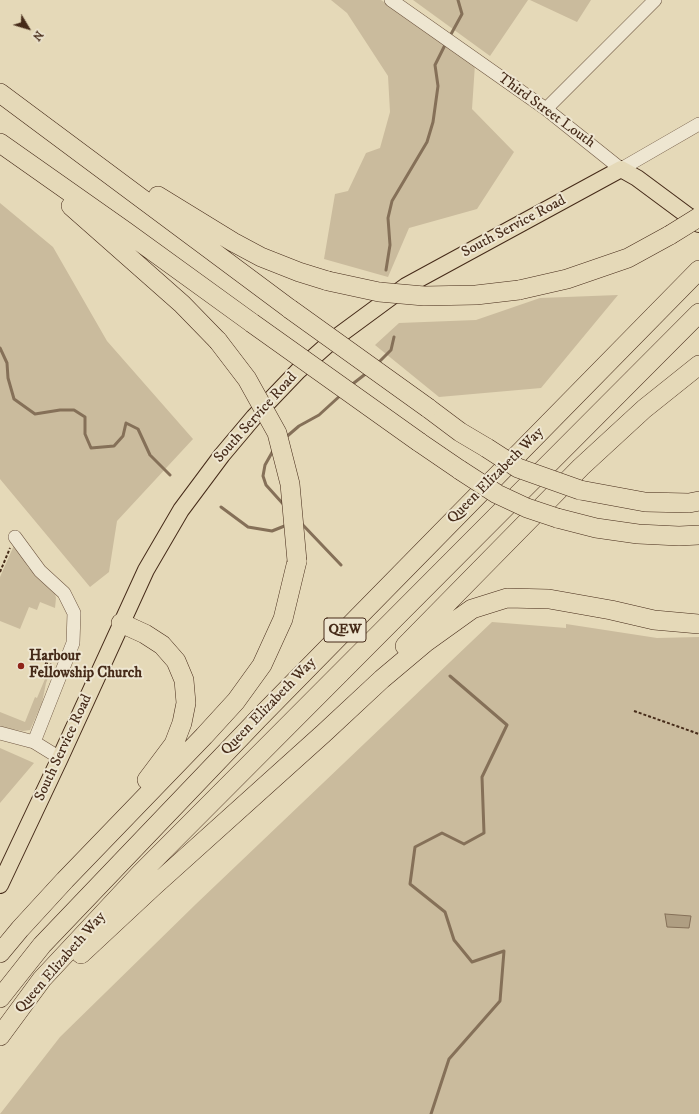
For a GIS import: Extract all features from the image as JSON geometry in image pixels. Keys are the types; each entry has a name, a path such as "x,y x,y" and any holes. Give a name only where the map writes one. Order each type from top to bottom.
{"highway":[{"path":"0,93 33,116 290,309 460,432 518,468 580,490 645,502 699,502"},
{"path":"33,116 175,207 261,257 299,272 328,281 379,292 424,296 476,295 518,290 567,279 628,258 699,217"},
{"path":"0,143 125,230 419,442 497,494 527,508 557,518 596,528 638,534 679,536 699,535"},
{"path":"0,148 86,218 182,304 218,341 248,379 277,433 290,484 297,561 283,619 262,665 236,701 65,880 0,953"},
{"name":"Queen Elizabeth Way","path":"0,998 42,945 258,719 699,270"},
{"name":"Queen Elizabeth Way","path":"0,1036 42,979 140,874 699,313"},
{"path":"324,733 406,645 581,467 644,409 699,365"},
{"path":"0,1045 63,972 154,886 382,679 426,642 472,609 507,598 549,600 611,610 654,620 699,624"},
{"path":"65,880 151,776 174,744 182,724 186,703 184,680 176,661 162,646 145,634 121,623"}],"main road":[{"name":"Third Street Louth","path":"621,169 637,178 699,224"},
{"name":"South Service Road","path":"0,885 146,570 181,510 222,455 249,423 298,371 334,339 406,286 621,169"}],"street":[{"name":"Third Street Louth","path":"391,0 546,109 621,169"},
{"path":"546,109 655,0"},
{"name":"South Service Road","path":"621,169 699,124"},
{"path":"13,542 40,571 64,593 74,613 73,643 34,742"},
{"path":"0,733 34,742 60,758"}],"path":[{"path":"0,572 13,542"},
{"path":"634,711 699,734"}],"shaded area":[{"path":"331,0 381,0 475,64 472,109 514,152 477,209 409,228 388,277 324,259 335,194 348,191 366,153 380,148 390,112 388,76 347,13"},
{"path":"413,0 528,0 490,56"},
{"path":"530,0 591,0 577,22"},
{"path":"0,203 53,247 107,341 193,439 117,521 109,572 90,587 0,479"},
{"path":"618,295 541,388 439,397 375,345 399,323 476,320 540,298"},
{"path":"15,543 28,567 55,594 56,598 55,608 40,602 37,610 29,607 20,629 0,621 0,577"},
{"path":"492,622 566,628 566,624 657,638 699,637 699,1114 0,1114 60,1037 196,904"},
{"path":"43,666 51,670 46,683 42,703 30,730 23,731 0,727 0,712 25,722 35,697 37,698 45,679 38,676"},
{"path":"0,748 34,763 0,803"},
{"path":"665,914 691,916 689,928 667,927"}],"waterway":[{"path":"450,36 462,14 458,0"},
{"path":"386,270 390,245 388,218 392,201 427,142 433,122 438,86 435,65 446,43"},
{"path":"378,363 391,350 394,337"},
{"path":"0,348 7,363 8,378 14,399 35,414 60,410 74,410 85,417 85,434 91,448 114,446 123,436 126,423 138,429 150,455 170,475"},
{"path":"350,386 368,372"},
{"path":"285,438 299,426 319,415 342,394"},
{"path":"274,449 265,465 263,476 266,485 284,505"},
{"path":"221,507 248,527 272,531 287,525"},
{"path":"301,523 341,565"},
{"path":"431,1114 449,1059 500,1001 504,951 472,962 454,940 445,912 410,884 415,847 442,833 464,844 484,833 482,777 507,725 450,676"}],"place":[{"name":"Harbour Fellowship Church","path":"21,666"}]}
